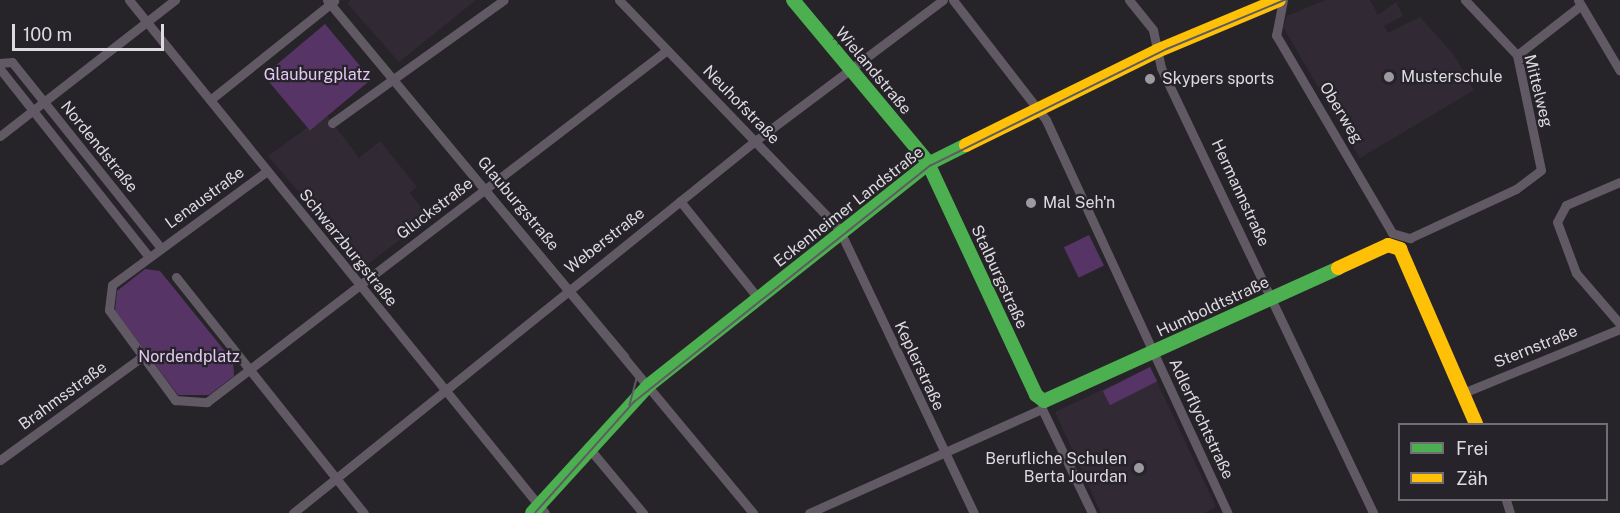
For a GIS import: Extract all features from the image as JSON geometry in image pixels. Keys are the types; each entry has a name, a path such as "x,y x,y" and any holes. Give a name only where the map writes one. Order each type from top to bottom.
{"street":[{"name":"Schwarzburgstraße","path":"129,0 539,510"},
{"path":"0,136 46,104 175,0"},
{"path":"332,123 504,0"},
{"name":"Neuhofstraße","path":"619,0 841,232"},
{"name":"Wielandstraße","path":"793,0 928,164"},
{"name":"Weberstraße","path":"293,513 755,141 943,0"},
{"name":"Adlerflychtstraße","path":"953,0 1039,110 1228,513"},
{"name":"Hermannstraße","path":"1129,0 1153,30 1157,51 1373,513"},
{"name":"Eckenheimer Landstraße","path":"539,510 588,447 648,385 928,164 1258,4 1281,0"},
{"name":"Oberweg","path":"1281,0 1276,35 1413,269 1476,423"},
{"name":"Mittelweg","path":"1466,0 1516,55 1541,170"},
{"path":"210,100 331,1"},
{"name":"Glauburgstraße","path":"331,1 753,513"},
{"path":"1516,55 1579,3 1620,71"},
{"name":"Gluckstraße","path":"249,370 667,50"},
{"name":"Nordendstraße","path":"0,63 12,62 161,248"},
{"name":"Nordendstraße","path":"0,69 149,257"},
{"name":"Stalburgstraße","path":"928,164 1092,513"},
{"name":"Humboldtstraße","path":"808,513 1154,352 1516,189 1541,170"},
{"name":"Lenaustraße","path":"161,248 267,171"},
{"path":"1620,182 1562,208 1557,222 1576,273 1620,324"},
{"path":"680,201 758,298"},
{"name":"Keplerstraße","path":"841,232 974,513"},
{"path":"161,248 112,285 109,310 175,400 207,402 249,370"},
{"path":"176,278 364,513"},
{"name":"Sternstraße","path":"1463,393 1620,329"},
{"name":"Brahmsstraße","path":"0,460 143,356"},
{"path":"588,447 644,513"}],"shaded area":[{"path":"351,0 476,0 399,62 347,3"},
{"name":"Musterschule","path":"1325,0 1370,0 1378,15 1396,2 1403,16 1384,26 1388,33 1420,17 1454,55 1474,90 1360,158 1283,27 1287,16"},
{"path":"326,114 359,158 380,141 417,187 410,193 429,218 364,267 268,156"},
{"name":"Berufliche Schulen Berta Jourdan","path":"1150,367 1216,507 1204,513 1101,513 1055,412"}],"green space":[{"name":"Glauburgplatz","path":"325,24 371,79 310,131 264,75"},
{"path":"1089,235 1104,266 1079,278 1064,247"},
{"name":"Nordendplatz","path":"145,269 160,271 233,361 234,376 209,395 178,395 115,311 117,291"},
{"path":"1150,367 1157,381 1110,405 1103,391"}],"tram line":[{"path":"331,0 628,355 637,379 630,405"},
{"path":"535,513 634,402 930,166 1167,49 1285,0"}],"traffic: fast":[{"path":"793,0 927,161 1036,395 1044,401 1338,268"},
{"path":"532,513 649,385 928,164 966,145"}],"traffic: slow":[{"path":"966,145 1157,51 1279,0"},
{"path":"1338,268 1388,245 1400,249 1476,423"}],"place":[{"name":"Musterschule","path":"1389,77"},
{"name":"Skypers sports","path":"1150,79"},
{"name":"Mal Seh'n","path":"1031,203"},
{"name":"Berufliche Schulen Berta Jourdan","path":"1139,468"}]}
